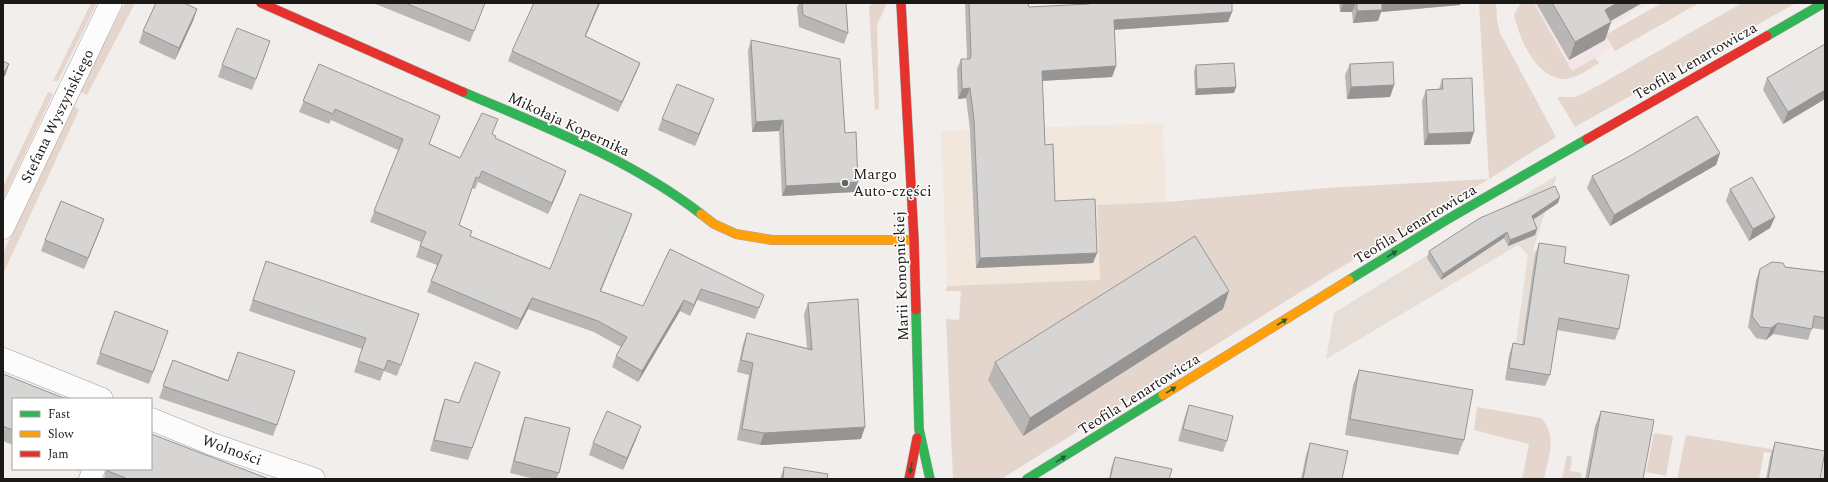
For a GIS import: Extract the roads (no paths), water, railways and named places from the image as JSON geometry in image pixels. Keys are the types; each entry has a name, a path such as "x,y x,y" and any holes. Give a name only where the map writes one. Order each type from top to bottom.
{"street":[{"name":"Stefana Wyszyńskiego","path":"3,228 112,3"},
{"name":"Mikołaja Kopernika","path":"261,3 599,151 684,201 714,224 736,234 772,240 914,240"},
{"name":"Marii Konopnickiej","path":"901,3 914,240 919,429"},
{"name":"Teofila Lenartowicza","path":"1027,479 1448,219 1824,3"},
{"path":"3,359 100,398"},
{"name":"Wolności","path":"152,419 212,444 314,479"},
{"path":"909,479 919,429"},
{"path":"919,429 930,479"}],"place":[{"name":"Margo Auto-części","path":"845,183"}]}
